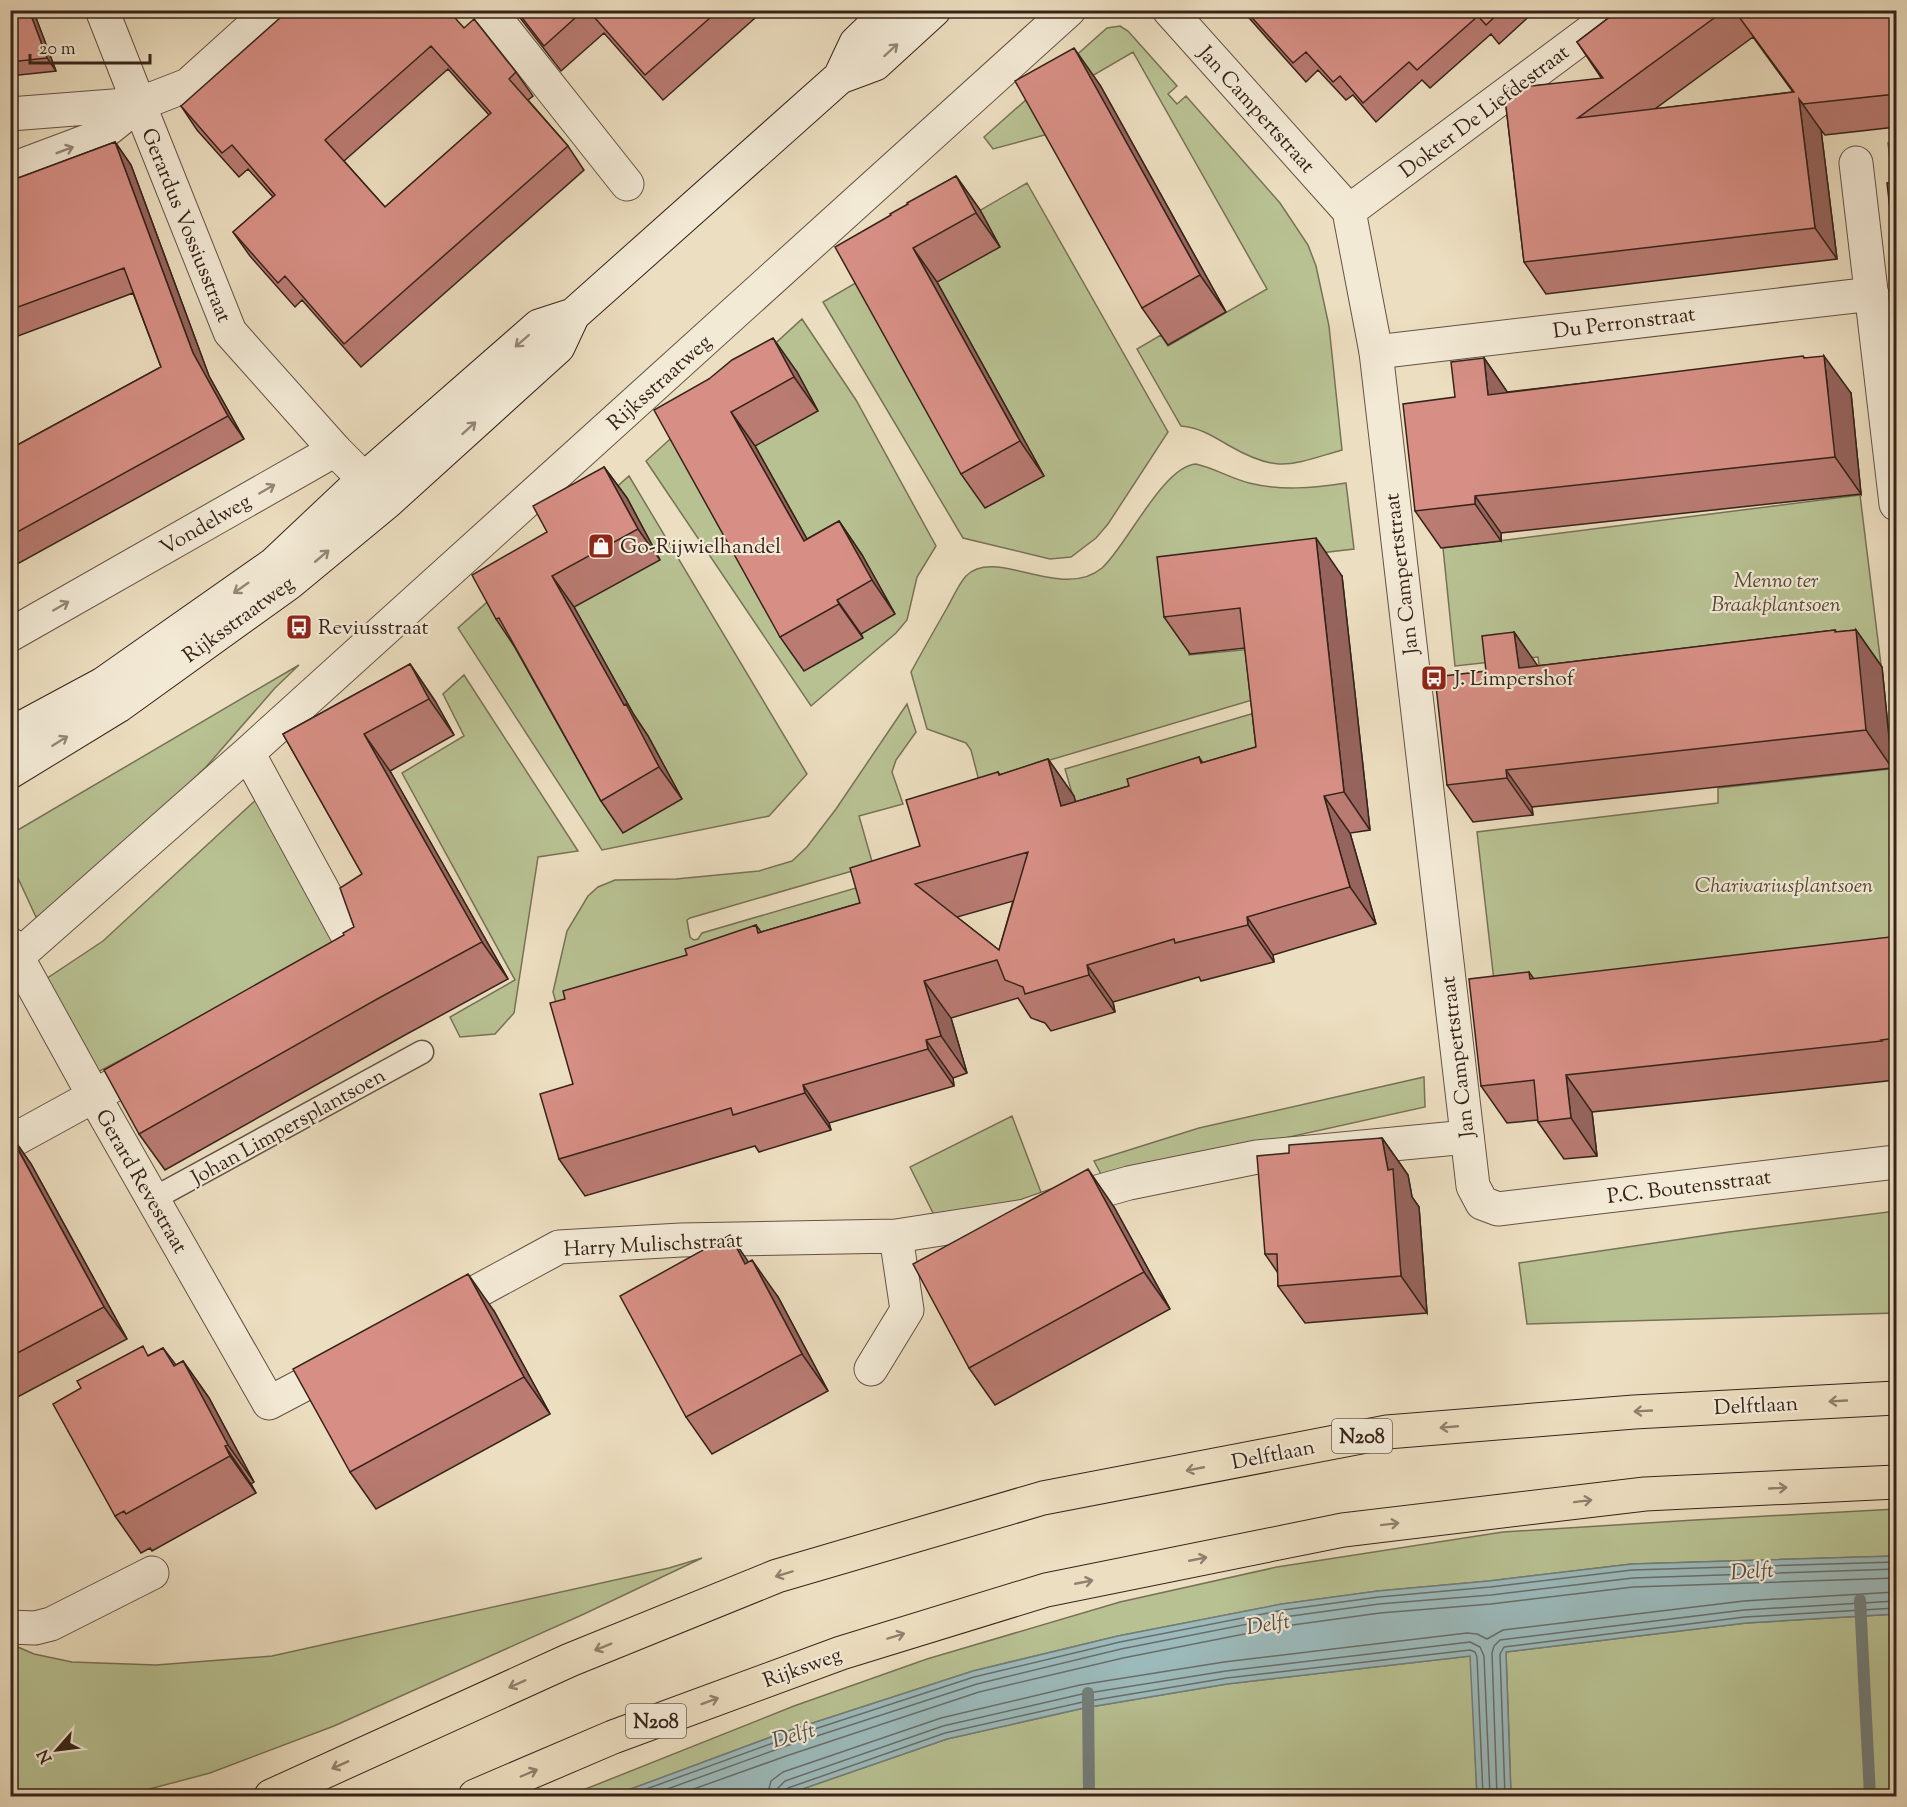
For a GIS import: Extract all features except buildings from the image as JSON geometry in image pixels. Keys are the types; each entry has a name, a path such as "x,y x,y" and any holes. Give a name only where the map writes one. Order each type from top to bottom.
{"main road":[{"name":"Delftlaan","path":"271,1797 570,1660 777,1576 1043,1498 1387,1432 1634,1412 1896,1398"},
{"name":"Rijksweg","path":"475,1797 613,1737 841,1653 1046,1590 1343,1530 1645,1494 1896,1482"}],"street":[{"path":"102,10 139,104"},
{"path":"10,114 139,104 188,85 271,10"},
{"path":"489,10 627,184"},
{"name":"Rijksstraatweg","path":"840,77 856,43 890,10"},
{"name":"Rijksstraatweg","path":"10,772 118,706 289,583 387,502 558,347 573,315 840,77 875,64 934,10"},
{"name":"Rijksstraatweg","path":"14,951 248,753 1069,10"},
{"name":"Jan Campertstraat","path":"1169,10 1348,211 1376,352 1473,1186 1482,1203"},
{"name":"Dokter De Liefdestraat","path":"1348,211 1619,10"},
{"path":"10,170 98,137 139,104"},
{"name":"Gerardus Vossiusstraat","path":"139,104 230,332 335,450"},
{"path":"1856,163 1896,504"},
{"name":"Du Perronstraat","path":"1376,352 1872,294"},
{"name":"Rijksstraatweg","path":"10,734 103,684 274,564 363,480 538,326 573,315"},
{"path":"335,450 387,502"},
{"name":"Vondelweg","path":"10,635 335,450"},
{"path":"248,753 356,951 316,973"},
{"name":"Gerard Revestraat","path":"14,951 269,1403 373,1347"},
{"path":"10,1142 144,1068"},
{"name":"Harry Mulischstraat","path":"414,1325 560,1247 681,1240 896,1236 1025,1216 1129,1183 1257,1157 1467,1137"},
{"name":"P.C. Boutensstraat","path":"1482,1203 1498,1209 1896,1162"},
{"path":"871,1370 907,1310 896,1236"},
{"path":"10,1628 35,1628 51,1624 152,1573"}],"lane":[{"name":"Johan Limpersplantsoen","path":"153,1199 423,1052"}],"green space":[{"path":"1120,26 1128,31 1177,86 1168,94 1177,104 1186,96 1280,203 1308,245 1316,266 1329,326 1342,450 1296,463 1272,463 1245,454 1199,430 1181,426 1137,349 1161,335 1168,346 1267,289 1133,52 1085,80 1048,134 993,149 984,137 1107,28"},
{"path":"1896,142 1896,173 1892,174 1888,143"},
{"path":"1027,183 1168,432 1108,524 1096,538 1071,557 1050,559 963,538 823,302"},
{"path":"802,319 856,400 936,546 917,577 907,620 896,633 811,706 646,461"},
{"path":"1196,464 1261,486 1285,488 1346,483 1354,549 1190,568 1183,594 1189,655 1253,649 1259,698 979,781 971,750 966,743 927,729 911,672 960,583 979,568 994,567 1049,578 1086,577 1102,568 1112,558 1158,492 1171,478 1183,468"},
{"path":"629,476 807,774 769,816 602,850 458,628"},
{"name":"Menno ter Braakplantsoen","path":"1860,495 1881,665 1545,707 1538,657 1455,666 1443,548"},
{"path":"299,665 275,688 206,767 58,908 36,917 11,863 11,834"},
{"path":"464,675 578,851 538,857 514,1013 495,1034 460,1037 450,1017 515,980 402,773 464,736 443,694"},
{"path":"907,704 916,732 896,760 892,772 903,804 859,816 873,865 690,918 687,920 690,937 694,940 698,939 702,933 914,871 584,1103 553,992 567,931 588,896 598,887 615,880 676,879 759,871 792,861 807,847 836,809"},
{"path":"1268,709 1282,839 1085,838 1065,769"},
{"name":"Charivariusplantsoen","path":"1890,769 1896,821 1896,977 1497,1007 1477,832 1718,803 1718,788"},
{"path":"260,796 338,945 96,1073 46,979 103,941"},
{"path":"1424,1077 1425,1107 1103,1178 1094,1161 1199,1128"},
{"path":"1012,1116 1042,1195 1027,1208 937,1221 910,1167"},
{"path":"1896,1211 1896,1313 1527,1324 1519,1263 1729,1232"},
{"path":"1896,1509 1896,1556 1632,1564 1378,1591 1282,1604 1118,1636 973,1671 782,1733 612,1796 568,1796 794,1706 927,1659 1120,1602 1277,1567 1503,1532"},
{"path":"702,1558 584,1614 334,1726 210,1773 123,1796 11,1796 11,1644 34,1654 72,1662 156,1665 272,1656 669,1568"},
{"path":"1896,1614 1896,1796 1511,1796 1506,1652 1746,1623"},
{"path":"1471,1656 1477,1796 782,1796 947,1739 1084,1708 1227,1684"}],"water":[{"name":"Delft","path":"1896,1556 1896,1614 1746,1623 1506,1652 1511,1796 1477,1796 1470,1656 1227,1684 1084,1708 947,1739 782,1796 612,1796 782,1733 973,1671 1118,1636 1282,1604 1378,1591 1632,1564"}],"waterway":[{"path":"1860,1600 1870,1796"},
{"path":"1088,1693 1089,1796"}],"place":[{"name":"Go-Rijwielhandel","path":"601,546"},
{"name":"Reviusstraat","path":"299,627"},
{"name":"J. Limpershof","path":"1434,678"}]}
